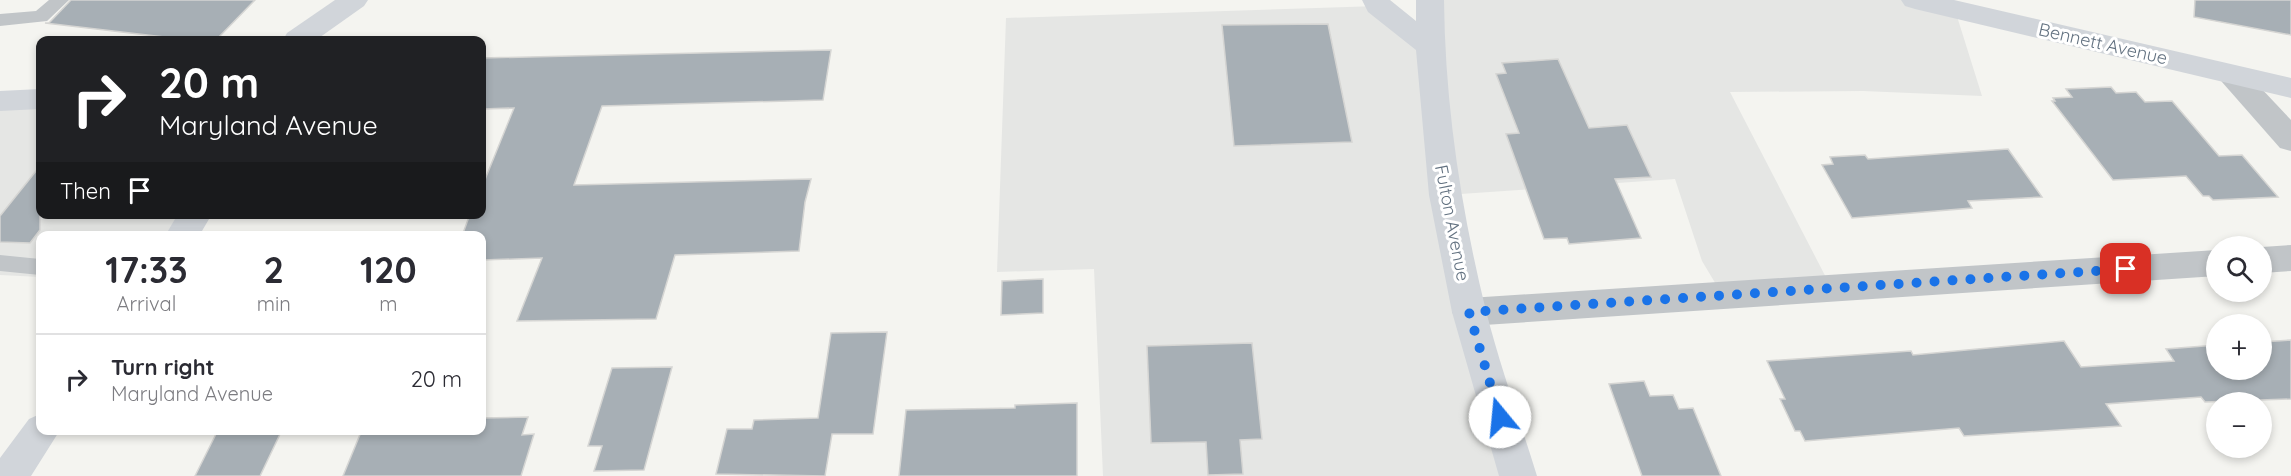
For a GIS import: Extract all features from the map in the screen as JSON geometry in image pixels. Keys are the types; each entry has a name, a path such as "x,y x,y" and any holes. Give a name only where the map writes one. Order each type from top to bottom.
{"main road":[{"path":"303,36 357,0"},
{"path":"329,36 357,0"},
{"path":"1376,0 1378,6 1430,46"},
{"name":"Fulton Avenue","path":"1430,0 1430,46 1444,184 1469,312 1518,476"},
{"name":"Bennett Avenue","path":"1915,0 2291,88"},
{"path":"0,101 36,99"},
{"path":"9,476 38,435"}],"street":[{"path":"2232,75 2291,140"},
{"path":"2272,259 2291,258"},
{"path":"1469,312 2206,264"}],"lane":[{"path":"0,20 41,17 60,0"},
{"path":"0,263 36,267"}],"shaded area":[{"path":"1430,0 1915,0 1955,10 1982,96 1863,91 1730,92 1832,289 1723,296 1702,261 1675,179 1446,195 1518,476 1103,476 1094,269 997,272 1006,18 1378,6 1429,46"},
{"path":"36,99 36,219 193,219 184,231 36,231 36,277 0,275 0,101"}],"building":[{"path":"71,0 255,0 220,36 156,36 45,23 49,23"},
{"path":"2195,0 2291,0 2291,35 2194,17"},
{"path":"1328,24 1352,142 1234,146 1222,25"},
{"path":"831,50 823,100 602,106 574,185 811,179 805,202 799,251 675,255 656,319 517,321 542,258 486,260 486,231 464,231 468,219 486,219 486,177 514,108 486,109 486,58"},
{"path":"1558,59 1589,128 1627,125 1651,177 1615,179 1641,238 1569,244 1567,238 1544,239 1506,134 1519,133 1496,74 1506,73 1502,63"},
{"path":"2111,87 2116,93 2136,92 2145,102 2172,101 2219,156 2242,155 2278,197 2213,200 2209,196 2203,196 2186,176 2113,180 2052,101 2055,101 2053,98 2072,97 2066,89"},
{"path":"2008,149 2042,197 1968,201 1972,208 1852,218 1822,165 1833,164 1830,157 1865,155 1868,159"},
{"path":"36,171 36,219 40,219 40,230 36,231 36,235 30,243 0,242 0,216"},
{"path":"1043,279 1043,313 1001,315 1002,281"},
{"path":"887,332 873,434 832,434 825,476 716,474 727,429 752,429 754,420 818,418 831,333"},
{"path":"2291,340 2291,399 2272,400 2272,392 2206,392 2206,402 2201,397 2106,404 2121,426 1964,436 1959,428 1805,441 1800,431 1795,431 1780,399 1785,399 1767,361 1911,351 1913,355 2064,341 2081,367 2174,361 2166,349 2206,346 2206,380 2272,380 2272,341"},
{"path":"1252,343 1262,439 1240,440 1243,474 1208,475 1206,442 1151,443 1147,346"},
{"path":"672,367 644,470 594,471 602,446 588,446 612,368"},
{"path":"1644,381 1650,396 1673,395 1679,409 1693,408 1721,476 1642,476 1609,384"},
{"path":"1077,403 1077,476 899,476 906,410 1015,408 1015,405"},
{"path":"528,417 522,435 534,434 521,476 343,476 360,435 486,435 486,418"},
{"path":"216,435 280,435 260,476 195,476"}],"route":[{"path":"1500,417 1469,312 2126,269"}]}
